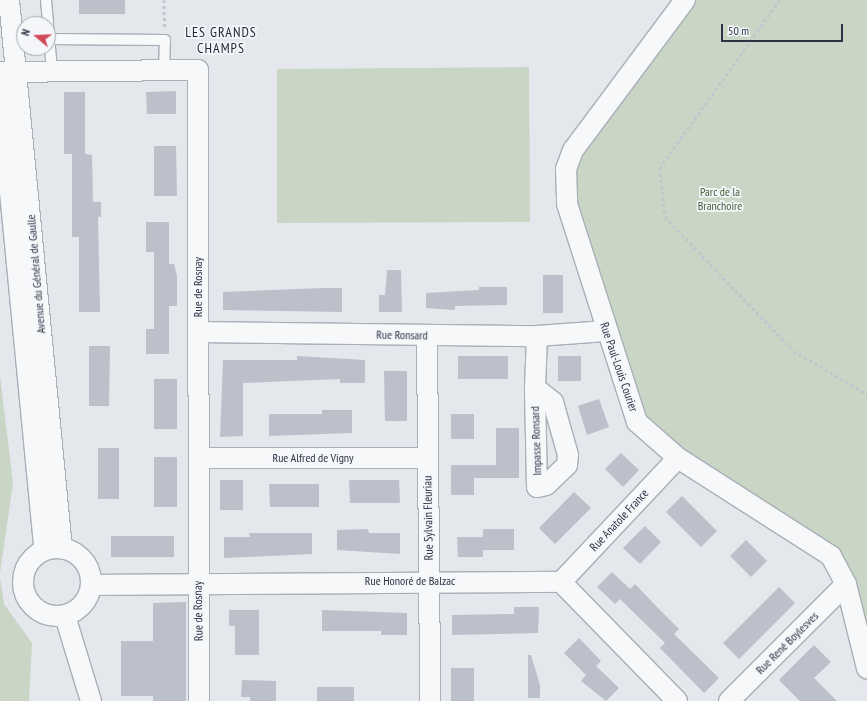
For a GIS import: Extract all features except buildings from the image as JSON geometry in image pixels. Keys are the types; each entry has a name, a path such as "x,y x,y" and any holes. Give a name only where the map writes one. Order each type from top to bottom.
{"street":[{"name":"Avenue du Général de Gaulle","path":"9,0 8,71 53,548"},
{"name":"Rue Paul-Louis Courier","path":"685,0 573,150 566,169 567,204 606,331 637,422 678,458 830,556 846,584 867,668"},
{"name":"Rue de Rosnay","path":"8,71 198,70 199,458 197,582 199,701"},
{"name":"Avenue du Général de Gaulle","path":"0,88 53,548"},
{"name":"Rue Ronsard","path":"198,332 537,336 606,331"},
{"name":"Rue Sylvain Fleuriau","path":"427,335 430,701"},
{"path":"535,388 537,336"},
{"name":"Rue Alfred de Vigny","path":"199,458 428,458"},
{"name":"Rue Anatole France","path":"561,582 678,458"},
{"path":"53,548 85,562 92,585 86,602 65,616 48,616 35,610 26,598 22,584 24,570 53,548"},
{"name":"Rue Honoré de Balzac","path":"92,585 197,582 561,582"},
{"path":"561,582 677,701"},
{"name":"Rue René Boylesves","path":"729,701 846,584"},
{"path":"65,616 91,701"}],"lane":[{"path":"46,0 47,16"},
{"path":"56,39 165,40 164,70"},
{"path":"51,56 52,70"}],"path":[{"path":"164,0 165,40"},
{"path":"780,0 660,168 665,217 794,352 867,394"}],"green space":[{"name":"Parc de la Branchoire","path":"685,0 867,0 867,640 838,566 648,435 566,169"},
{"path":"529,67 530,222 277,223 277,69"},
{"path":"0,376 13,483 0,573"},
{"path":"0,577 4,604 32,643 29,701 0,701"}],"district":[{"name":"LES GRANDS CHAMPS","path":"221,40"}]}
